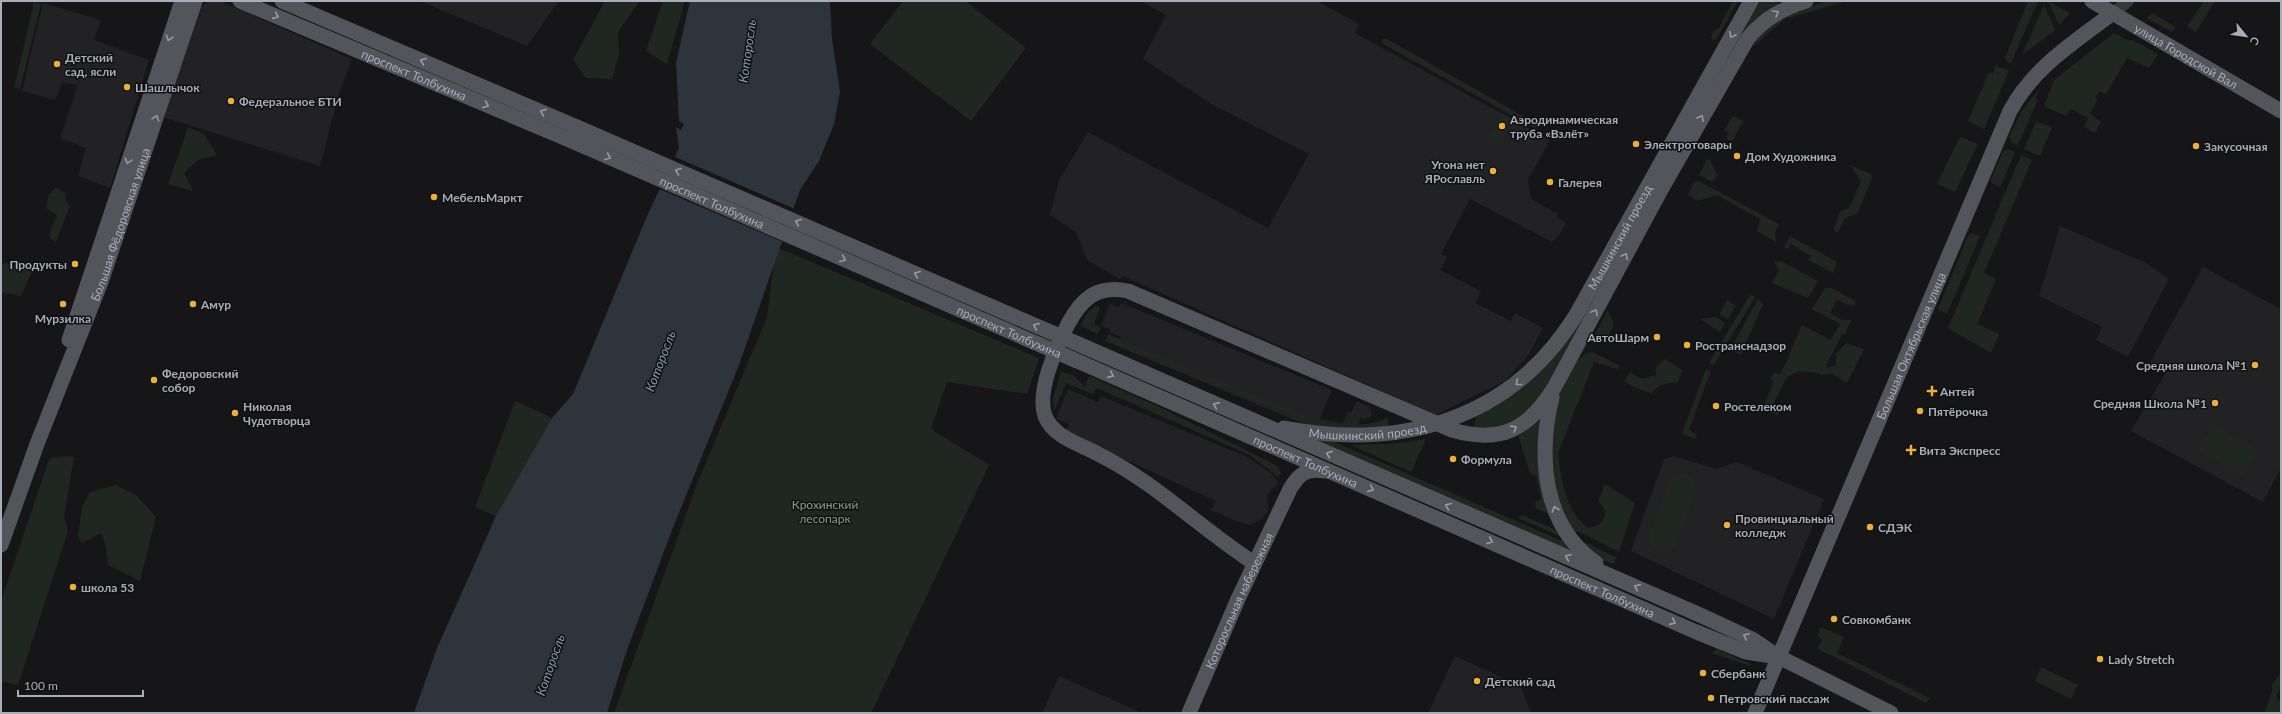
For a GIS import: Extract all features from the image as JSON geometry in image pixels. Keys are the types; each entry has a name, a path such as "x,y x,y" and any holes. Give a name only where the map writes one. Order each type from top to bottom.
{"main road":[{"name":"проспект Толбухина","path":"240,1 572,141 1694,631 1746,652 1779,657"},
{"name":"проспект Толбухина","path":"282,1 579,128 1085,347 1251,421 1616,578 1752,639 1779,657 1891,713"},
{"name":"Мышкинский проезд","path":"1251,421 1317,434 1338,436 1393,433 1437,424 1473,410 1498,396 1526,376 1546,356 1567,329 1751,1"},
{"path":"1792,1 1805,1"},
{"name":"Мышкинский проезд","path":"1437,424 1464,433 1477,435 1500,435 1514,429 1535,414 1554,388 1662,188 1742,46 1756,28 1778,11 1805,1"},
{"name":"улица Городской Вал","path":"2092,1 2281,111"},
{"name":"Большая Фёдоровская улица","path":"1,545 37,444 98,288 192,2"},
{"name":"Большая Октябрьская улица","path":"1755,713 2010,111 2023,90 2039,71 2113,13"},
{"path":"1254,563 1130,471 1062,435 1050,426 1045,415 1043,400 1051,362 1065,330 1084,301 1095,293 1106,289 1128,291 1437,424"},
{"name":"Мышкинский проезд","path":"1554,388 1543,443 1544,469 1554,507 1563,529 1577,548 1616,578"},
{"path":"1393,433 1401,426 1403,420 1398,407"},
{"path":"1473,410 1469,416 1469,428 1477,435"},
{"path":"1271,445 1284,454 1289,461 1293,476 1290,489"},
{"path":"1290,489 1296,478 1304,472 1315,469 1331,472"},
{"name":"Которосльная набережная","path":"1189,713 1254,563 1266,543 1290,489"}],"street":[{"path":"2113,13 2128,1"}],"shaded area":[{"path":"220,1 352,59 338,97 320,166 163,117 200,7 208,2"},
{"path":"420,1 559,1 527,46"},
{"path":"1140,1 1317,1 1359,24 1355,33 1550,140 1528,180 1531,199 1558,214 1557,217 1566,223 1560,234 1552,242 1470,199 1441,254 1447,257 1440,270 1481,291 1475,303 1511,321 1515,313 1543,328 1529,354 1505,381 1435,415 1123,276 1120,279 1087,260 1076,232 1050,215 1059,180 1088,132 1268,228 1309,154 1213,105 1143,59 1166,15"},
{"path":"43,3 101,20 94,40 149,60 110,188 78,176 86,148 60,138 80,79 77,85 63,82 55,100 22,91"},
{"path":"2060,226 2146,263 2169,279 2128,357 2096,340 2102,327 2039,296"},
{"name":"Средняя Школа №1","path":"2203,267 2281,309 2281,468 2263,502 2131,431 2165,374 2149,364"},
{"path":"1110,303 1119,307 1121,303 1332,390 1320,419 1343,423 1348,412 1351,413 1357,401 1370,407 1372,416 1364,419 1361,418 1354,432 1316,429 1117,346 1121,337 1109,332 1110,329 1101,326"},
{"path":"1068,389 1098,402 1101,396 1247,457 1272,474 1278,483 1267,495 1268,510 1262,519 1249,525 1236,521 1211,510 1216,501 1065,432 1069,424 1056,419"},
{"name":"Провинциальный колледж","path":"1673,456 1716,469 1737,462 1824,499 1774,619 1631,551 1664,459"},
{"name":"Детский сад","path":"1455,656 1521,686 1531,713 1428,713"},
{"path":"1059,676 1142,713 1042,713"}],"green space":[{"path":"605,1 639,2 618,32 619,54 612,79 586,78 573,60"},
{"path":"663,1 685,1 667,64 646,51"},
{"path":"903,1 965,1 1026,48 971,121 870,44"},
{"path":"1733,1 1738,1 1717,38 1713,41 1711,37 1714,30 1718,29"},
{"path":"1758,1 1775,1 1780,5 1772,10 1663,179"},
{"path":"1828,1 1847,1 1785,19 1755,45 1750,45 1768,27 1785,16 1804,8"},
{"path":"2028,1 2038,1 2011,63 2006,61 2005,58"},
{"path":"2048,1 2070,13 2059,25"},
{"path":"2204,1 2215,1 2196,32 2187,27"},
{"path":"34,2 41,4 20,89 14,88"},
{"path":"2044,5 2055,30 2022,55"},
{"path":"2152,13 2176,27 2172,32 2147,18"},
{"path":"2114,33 2127,40 2133,40 2158,54 2149,68 2127,58 2106,94 2099,91 2095,98 2098,99 2090,113 2101,122 2095,133 2084,127 2088,118 2071,109 2066,116 2044,106 2054,80"},
{"path":"1382,39 1387,39 1537,124 1537,129 1383,44"},
{"path":"1995,66 2009,70 1984,129 1968,121 1989,72 1993,74"},
{"path":"2040,88 2035,99 2037,101 2018,145 2012,143 2009,137 2021,112"},
{"name":"Аэродинамическая труба «Взлёт»","path":"1502,113 1513,119 1498,144 1491,140 1489,135"},
{"path":"1733,116 1743,121 1732,141 1726,138 1728,132 1724,130"},
{"path":"2036,122 2052,127 2040,156 2024,149"},
{"path":"188,127 204,134 217,155 198,160 184,173 193,191 168,184"},
{"path":"1960,137 1978,144 1955,192 1937,184"},
{"path":"2008,149 2015,152 2000,187 1991,183 1991,179 2003,151"},
{"path":"2021,155 2032,160 1984,273 1996,279 1977,324 1999,334 1991,353 1948,328"},
{"path":"1707,159 1711,161 1717,175 1714,181 1710,181 1699,175"},
{"path":"1850,165 1873,175 1858,213 1845,218 1838,233 1833,230 1840,212 1849,208 1861,181"},
{"path":"1699,181 1779,224 1775,233 1776,242 1757,231 1760,219 1717,195 1698,201 1688,195 1694,182"},
{"path":"56,188 65,193 66,202 70,206 56,242 50,238 49,235 57,215 46,208 49,194"},
{"path":"1651,192 1536,407 1497,431 1474,427 1476,415 1515,392 1526,383 1548,362 1568,339"},
{"path":"1972,233 1980,236 1947,314 1938,309 1968,236"},
{"path":"1790,236 1837,262 1833,273 1808,260 1811,256 1791,244 1788,249 1784,247"},
{"name":"Крохинский лесопарк","path":"776,247 1039,358 1027,394 947,382 931,429 989,465 871,713 614,713 697,484 767,317"},
{"path":"1781,261 1818,281 1808,298 1772,283 1779,270 1774,262"},
{"path":"6,263 33,270 21,296 1,292 1,264"},
{"path":"1825,288 1832,288 1855,301 1855,305 1850,306 1837,300 1830,313 1842,320 1851,320 1845,335 1842,334 1825,368 1836,366 1836,354 1846,343 1864,349 1847,383 1833,374 1820,375 1820,373 1799,371 1787,377 1774,403 1780,412 1778,415 1762,409 1774,382 1770,378 1774,373 1781,374 1802,325 1831,340 1840,324 1812,309"},
{"path":"1750,295 1755,297 1714,365 1709,363"},
{"path":"1758,299 1763,304 1741,355 1730,350"},
{"path":"1727,300 1736,306 1728,319 1719,314"},
{"path":"1095,306 1100,307 1094,324 1101,328 1098,334 1080,326 1088,312"},
{"path":"1608,310 1614,324 1606,340 1594,343 1593,338"},
{"path":"1716,317 1725,323 1720,332 1700,319"},
{"path":"1108,334 1317,421 1353,425 1372,423 1388,417 1388,426 1349,427 1313,422 1254,401 1105,341"},
{"path":"1593,352 1620,366 1617,369 1594,362 1558,453 1559,463 1569,504 1580,521 1588,528 1598,525 1604,518 1604,510 1598,501 1605,484 1635,503 1619,552 1580,532 1570,531 1549,471 1554,409 1562,386 1574,364 1585,354"},
{"path":"1665,359 1682,370 1678,383 1667,383 1656,388 1652,394 1634,387 1624,381 1630,372 1641,379 1656,375 1656,367"},
{"path":"1706,369 1711,371 1689,429 1697,435 1695,439 1682,433"},
{"path":"1061,372 1073,375 1085,387 1089,376 1155,405 1266,460 1277,466 1281,473 1278,477 1250,455 1097,388 1092,394 1066,383 1054,411 1053,398"},
{"path":"515,401 552,418 496,516 475,507"},
{"path":"1544,412 1540,441 1540,464 1541,475 1551,515 1536,508 1535,503 1541,499 1536,476 1530,473 1519,438 1519,432"},
{"path":"2213,424 2258,450 2243,476 2198,451"},
{"path":"1311,437 1332,441 1569,544 1576,553"},
{"path":"1426,439 1411,472 1351,445 1390,444"},
{"path":"67,456 74,457 64,517 68,531 18,685 1,681 1,601 49,460 52,458"},
{"path":"1683,473 1693,478 1697,489 1675,546 1670,551 1665,552 1654,550 1650,544 1649,535 1670,481 1675,475"},
{"path":"116,485 137,496 156,517 140,581 108,565 106,547 101,533 82,543 78,537 82,506 90,492"},
{"path":"1522,515 1556,530 1562,537 1518,518"},
{"path":"1576,538 1617,558 1613,564 1602,560"},
{"path":"1821,627 1844,637 1837,653 1930,698 1926,703 1818,649 1822,639 1817,636"},
{"path":"1717,649 1751,664 1750,666 1712,653"},
{"path":"2041,667 2078,685 2071,699 2035,681"},
{"path":"2281,673 2281,686 2276,697 2281,703 2281,713 2264,713 2272,692 2272,684"}],"water":[{"name":"Которосль","path":"690,1 830,1 832,39 840,92 834,124 819,161 800,190 739,365 674,525 627,650 607,713 414,713 437,648 496,516 552,418 573,394 647,216 679,148 676,127 681,130 684,124 679,121 676,63"}],"pier":[{"path":"673,156 795,209 783,242 657,188"}],"place":[{"name":"Детский сад, ясли","path":"57,64"},
{"name":"Шашлычок","path":"127,87"},
{"name":"Федеральное БТИ","path":"231,101"},
{"name":"Аэродинамическая труба «Взлёт»","path":"1502,126"},
{"name":"Электротовары","path":"1636,144"},
{"name":"Закусочная","path":"2196,146"},
{"name":"Дом Художника","path":"1737,156"},
{"name":"Угона нет ЯРославль","path":"1493,171"},
{"name":"Галерея","path":"1550,182"},
{"name":"МебельМаркт","path":"434,197"},
{"name":"Продукты","path":"75,264"},
{"name":"Мурзилка","path":"63,304"},
{"name":"Амур","path":"193,304"},
{"name":"АвтоШарм","path":"1657,337"},
{"name":"Ространснадзор","path":"1687,345"},
{"name":"Средняя школа №1","path":"2255,365"},
{"name":"Федоровский собор","path":"154,380"},
{"name":"Антей","path":"1932,391"},
{"name":"Средняя Школа №1","path":"2215,403"},
{"name":"Ростелеком","path":"1716,406"},
{"name":"Пятёрочка","path":"1920,411"},
{"name":"Николая Чудотворца","path":"235,413"},
{"name":"Вита Экспресс","path":"1911,450"},
{"name":"Формула","path":"1453,459"},
{"name":"Провинциальный колледж","path":"1727,525"},
{"name":"СДЭК","path":"1870,527"},
{"name":"школа 53","path":"73,587"},
{"name":"Совкомбанк","path":"1834,619"},
{"name":"Lady Stretch","path":"2100,659"},
{"name":"Сбербанк","path":"1703,673"},
{"name":"Детский сад","path":"1477,681"},
{"name":"Петровский пассаж","path":"1711,698"}]}
